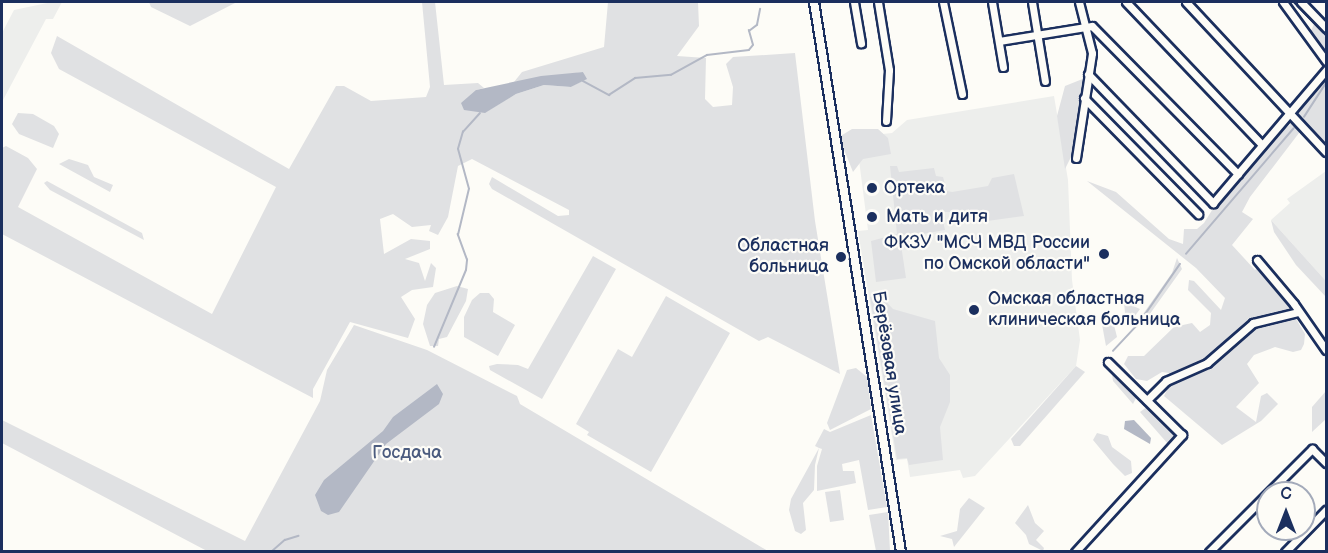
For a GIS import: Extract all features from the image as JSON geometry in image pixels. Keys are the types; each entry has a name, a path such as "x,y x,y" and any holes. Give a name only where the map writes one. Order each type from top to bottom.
{"main road":[{"name":"Берёзовая улица","path":"814,2 902,552"}],"street":[{"path":"854,2 861,43"},
{"path":"878,2 889,70 886,121"},
{"path":"943,2 962,94"},
{"path":"992,2 1003,67"},
{"path":"1032,2 1045,81"},
{"path":"1076,158 1092,45 1079,2"},
{"path":"1126,2 1262,145"},
{"path":"1186,2 1325,149"},
{"path":"1283,2 1326,61"},
{"path":"1301,2 1326,28"},
{"path":"999,41 1037,36 1087,25 1110,41 1238,174"},
{"path":"1088,74 1213,203 1326,70"},
{"path":"1084,98 1198,214"},
{"path":"1257,260 1326,350"},
{"path":"1147,400 1166,381 1207,363 1253,323 1298,312"},
{"path":"1075,552 1180,439 1182,431 1108,362"},
{"path":"1209,552 1312,449 1326,463"},
{"path":"1285,552 1326,510"}],"shaded area":[{"path":"62,2 53,19 46,19 2,102 2,33 14,10"},
{"path":"583,72 587,79 571,87 544,85 516,94 485,113 464,110 461,103 476,90 541,76"},
{"name":"Омская областная клиническая больница","path":"1054,96 1068,180 1072,280 1080,340 1076,366 975,476 963,478 960,470 910,477 907,459 896,460 858,231 868,230 856,137 892,133 907,120"},
{"path":"1326,171 1326,281 1271,220 1290,203 1287,199"},
{"path":"437,384 443,394 439,404 386,444 339,512 328,515 321,511 315,495 324,480 383,431 393,417"},
{"path":"1134,420 1151,438 1150,444 1124,429 1125,421"}],"green space":[{"path":"149,2 237,2 190,26 151,7"},
{"path":"422,2 435,2 444,85 478,83 484,88 476,90 486,112 516,94 544,85 571,87 586,79 583,72 514,82 522,72 604,47 608,2 698,2 699,26 677,56 706,58 705,99 713,107 732,105 733,87 726,64 733,57 795,53 815,221 840,374 768,337 759,341 492,189 489,184 492,177 558,216 569,215 569,210 472,159 458,166 448,217 438,235 429,231 431,225 412,227 393,214 380,219 384,254 411,239 430,241 430,249 405,259 419,263 425,281 431,263 436,268 433,287 412,290 401,297 415,319 408,338 350,322 313,389 313,398 2,234 2,148 6,146 28,158 37,169 18,207 212,314 276,187 59,69 51,53 57,36 289,169 336,86 344,86 371,101 426,97 430,87"},
{"path":"1314,24 1326,38 1326,59 1310,33"},
{"path":"1326,72 1326,141 1320,141 1303,129 1299,133 1250,197 1242,212 1253,219 1232,245 1255,270 1260,266 1294,308 1292,312 1305,334 1304,344 1301,350 1293,352 1275,347 1254,355 1247,364 1259,383 1236,407 1256,422 1261,396 1267,393 1278,404 1261,421 1222,445 1164,396 1171,382 1169,373 1162,372 1147,381 1136,379 1124,364 1128,356 1144,356 1174,327 1192,323 1200,332 1210,325 1211,313 1188,290 1189,280 1194,281 1221,310 1225,298 1196,268 1087,181 1116,192 1169,239 1183,244 1184,229 1197,229 1204,223 1219,199 1276,135 1290,125 1293,113"},
{"path":"1085,78 1076,147 1065,169 1057,116 1065,86"},
{"path":"18,113 33,114 54,126 59,134 53,148 19,134 12,124"},
{"path":"852,129 878,129 888,138 891,154 863,159 853,172 839,137"},
{"path":"69,159 88,165 94,177 113,185 110,192 59,164"},
{"path":"890,166 897,166 899,172 934,168 936,176 943,177 947,191 952,192 988,186 992,178 1014,174 1024,216 980,222 971,212 941,212 945,230 900,238 906,278 876,282 871,241 897,234"},
{"path":"47,181 142,233 144,240 50,190 44,183"},
{"path":"1271,220 1326,281 1326,297 1296,265 1274,232"},
{"path":"593,256 616,269 542,399 490,370 489,366 497,364 518,365 528,369"},
{"path":"1177,258 1182,269 1147,318 1143,314 1172,273"},
{"path":"457,286 468,289 466,301 447,337 439,339 438,346 430,346 423,324 427,305 435,293"},
{"path":"480,293 489,293 494,299 493,312 515,325 498,356 464,337 464,317 472,300"},
{"path":"880,295 893,309 935,321 939,358 950,375 950,402 940,427 943,460 909,465 907,458 897,459 870,297"},
{"path":"666,296 730,333 651,472 587,435 589,432 576,424 618,349 632,357"},
{"path":"1124,302 1140,309 1129,324 1126,324"},
{"path":"1112,317 1117,337 1106,346 1101,319"},
{"name":"Госдача","path":"354,325 427,350 517,396 520,404 768,551 207,551 2,443 2,420 245,541 320,401 327,370"},
{"path":"1076,366 1085,372 1020,446 1014,446 1011,439"},
{"path":"856,368 867,377 871,409 830,430 827,423 847,370"},
{"path":"1116,373 1137,396 1133,404 1113,381 1112,374"},
{"path":"1326,391 1326,419 1312,432 1312,407"},
{"path":"1148,406 1179,434 1172,443 1168,444 1140,412"},
{"path":"871,415 887,507 868,510 859,460 842,464 843,471 854,471 856,483 817,491 817,466 822,449 815,446 824,429 830,432"},
{"path":"1097,433 1108,436 1112,447 1131,461 1132,473 1125,476 1113,464 1093,440"},
{"path":"819,448 815,465 814,490 803,503 806,530 801,534 795,531 789,510 791,499"},
{"path":"840,490 844,520 830,522 825,492"},
{"path":"969,498 985,508 954,547 952,539 940,536 957,531 960,509"},
{"path":"1028,505 1035,523 1044,531 1036,540 1044,548 1043,551 1029,544 1026,535 1015,523"},
{"path":"888,512 890,551 876,551 869,515"}],"waterway":[{"path":"583,81 609,95 635,78 671,75 707,55 749,50 753,45 749,31 757,25 760,9"},
{"path":"1304,117 1326,83"},
{"path":"434,347 466,270 467,260 458,235 469,189 458,149 463,132 480,113"},
{"path":"1186,254 1293,129"},
{"path":"1144,316 1180,264"},
{"path":"1113,351 1141,321"},
{"path":"271,552 285,540 298,536"}],"tram line":[{"path":"1294,2 1326,35"}],"place":[{"name":"Ортека","path":"872,188"},
{"name":"Мать и дитя","path":"872,217"},
{"name":"ФКЗУ \"МСЧ МВД России по Омской области\"","path":"1104,254"},
{"name":"Областная больница","path":"841,257"},
{"name":"Омская областная клиническая больница","path":"974,310"}]}
